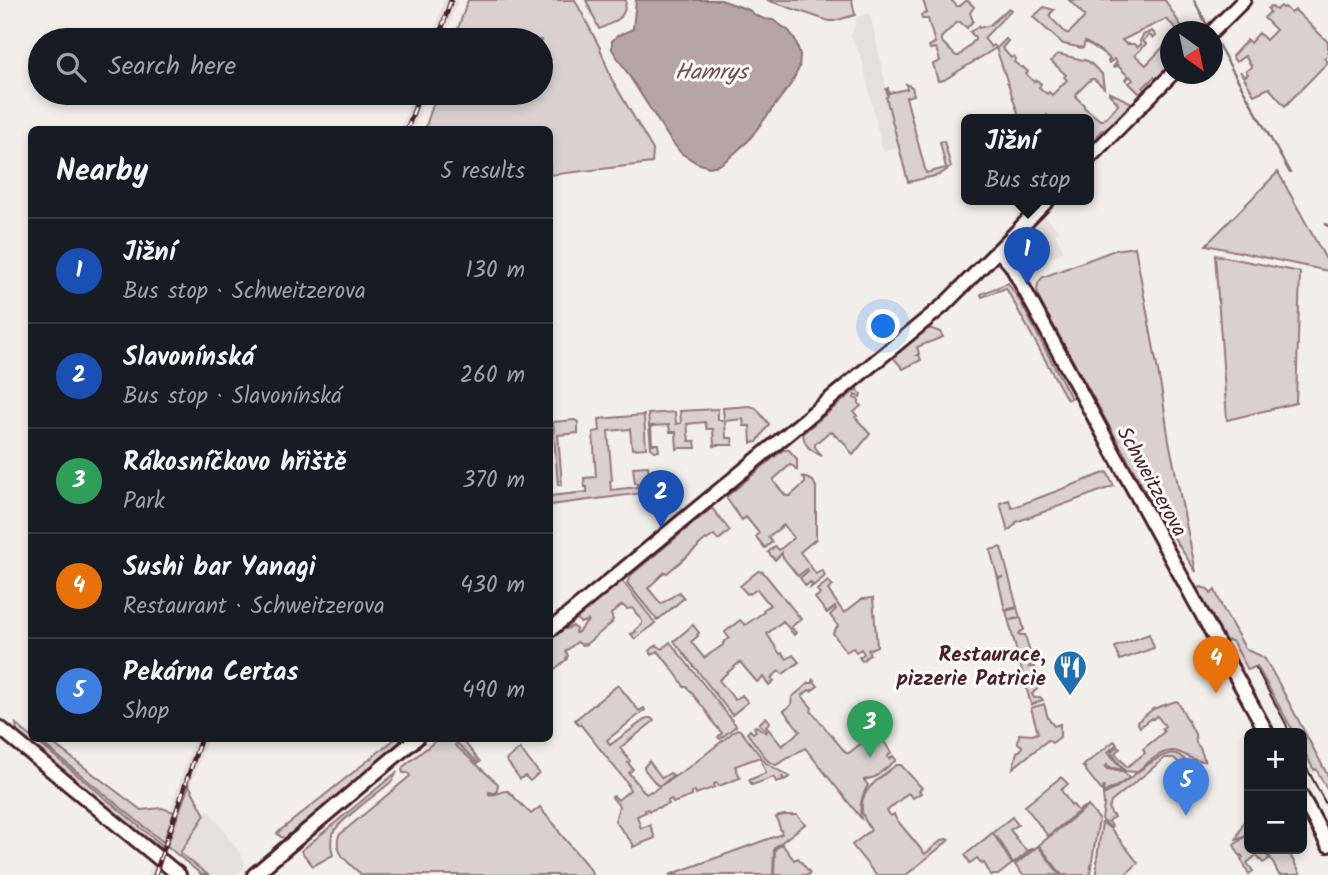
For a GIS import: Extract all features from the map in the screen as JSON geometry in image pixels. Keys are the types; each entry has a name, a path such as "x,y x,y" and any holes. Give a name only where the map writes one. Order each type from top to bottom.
{"main road":[{"path":"1223,22 1244,0"},
{"path":"1094,153 1162,84"},
{"path":"553,628 951,299 1043,205"},
{"name":"Schweitzerova","path":"999,251 1011,265 1264,728"},
{"path":"0,728 179,875"},
{"path":"254,875 412,742"},
{"path":"1307,806 1328,845"}],"shaded area":[{"path":"444,0 458,0 448,28 435,28"},
{"path":"468,0 575,0 600,48 611,78 653,150 652,163 553,175 553,126 426,126 433,105 553,105 553,28 458,28"},
{"path":"586,0 626,0 622,16 599,29"},
{"path":"767,0 852,0 855,15 829,21"},
{"path":"923,0 951,0 960,6 967,0 974,7 970,13 973,21 967,28 957,22 941,38 956,56 959,56 975,40 970,32 979,26 990,25 1009,8 1011,10 984,38 991,47 993,45 997,48 1006,39 1008,41 1002,48 1011,58 1014,56 1014,62 1028,72 1026,74 1034,82 1037,80 1041,84 1039,87 1052,95 1067,80 1064,77 1066,75 1051,61 1058,54 1088,61 1102,74 1104,88 1091,79 1076,97 1093,114 1018,114 996,48 938,81 933,64 940,61 936,48 930,49 929,46 935,43 928,19 922,19 921,15 927,13"},
{"path":"1069,0 1165,0 1178,21 1160,21 1122,40 1137,47 1141,45 1143,35 1152,31 1156,35 1153,38 1149,35 1143,41 1146,44 1135,55 1146,65 1160,50 1160,79 1154,77 1143,88 1145,91 1139,93 1129,83 1133,80 1130,76 1127,81 1125,79 1128,76 1117,65 1113,67 1117,62 1114,59 1109,63 1107,56 1085,42 1083,48 1063,44 1033,17 1044,7 1054,10 1050,17 1069,33 1084,15"},
{"path":"1271,6 1276,10 1281,6 1285,7 1291,13 1295,10 1328,42 1328,55 1324,58 1328,62 1285,106 1269,88 1254,95 1240,71 1244,77 1248,74 1246,71 1252,67 1245,56 1236,62 1232,56 1247,40 1250,43 1259,33 1266,40 1276,30 1264,18 1270,12 1268,9"},
{"path":"870,13 899,148 883,152 862,60 851,36 857,17"},
{"path":"906,84 912,87 914,95 906,97 926,173 946,168 940,142 944,141 951,167 939,175 908,182 886,97 886,89 888,88 889,93 907,89"},
{"path":"1109,92 1130,102 1131,105 1123,113 1125,115 1107,131 1102,130 1094,145 1094,115 1103,120 1118,105"},
{"path":"409,105 423,105 415,126 402,126"},
{"path":"1278,172 1328,263 1328,271 1206,245"},
{"path":"1043,214 1059,231 1055,233 1064,252 1027,265 1021,247 1021,236"},
{"path":"1135,247 1169,441 1196,572 1154,507 1041,303 1038,292 1038,283 1043,277 1115,250"},
{"path":"1215,255 1300,272 1296,403 1227,420"},
{"path":"1008,283 1071,398 1067,400 1006,288 982,297 981,294"},
{"path":"926,329 940,332 943,337 917,347 917,355 921,360 903,369 892,356"},
{"path":"857,389 860,397 855,395 854,398 859,400 861,406 854,412 857,416 855,417 870,434 853,455 832,432 815,444 822,456 811,450 803,433"},
{"path":"723,408 756,408 769,424 757,442 751,443 750,426 744,426 743,419 725,421 726,438 732,438 733,445 714,446 713,429 707,429 705,422 687,424 689,441 695,441 696,448 677,449 676,432 670,432 669,425 651,426 652,444 658,444 659,451 651,448 648,414 675,412 676,424 681,423 680,411 718,409 718,420 724,420"},
{"path":"644,415 646,448 632,449 630,429 608,431 610,481 611,490 637,487 633,467 648,466 651,492 553,505 553,496 587,492 584,478 596,477 593,432 600,431 599,419"},
{"path":"553,422 578,422 578,433 558,435 562,485 558,485"},
{"path":"783,450 789,450 797,459 797,470 790,465 774,479 786,496 790,496 805,483 802,476 813,481 816,487 816,539 800,552 816,574 822,570 825,575 809,589 813,585 810,582 806,586 800,578 807,569 798,576 782,553 775,560 768,552 775,546 779,550 794,538 784,525 768,537 772,542 765,548 756,537 759,533 746,517 742,520 726,497"},
{"path":"1107,472 1114,486 1016,522 1008,531 1000,503 1009,500 1012,508"},
{"path":"712,508 730,531 718,540 714,535 706,539 648,588 661,604 679,592 684,598 657,620 627,583 631,575"},
{"path":"1001,547 1017,607 1005,610 998,579 1003,577 998,578 990,550"},
{"path":"758,571 763,572 801,619 791,627 796,633 794,635 783,621 767,634 780,654 787,659 793,655 799,662 783,674 779,671 771,678 774,681 769,685 763,677 757,682 740,662 719,680 735,700 742,695 748,702 732,715 674,641 693,625 699,633 691,642 704,658 723,645 729,638 725,632 740,620 745,625 764,612 770,605 757,589 747,594 740,586"},
{"path":"620,578 655,623 635,639 631,634 636,632 642,621 632,608 627,609 622,605 611,614 612,623 585,645 577,642 566,651 567,659 553,671 553,633 562,626 566,629 573,626 577,633 589,620 580,623 575,615"},
{"path":"828,581 833,586 828,590 844,613 862,599 873,598 877,646 868,650 870,654 862,661 859,657 864,654 861,649 856,652 853,648 846,652 833,633 838,626 830,615 835,607 827,613 815,598 820,594 817,590"},
{"path":"1201,587 1208,589 1211,594 1215,590 1245,648 1265,659 1302,728 1291,728 1257,666 1248,670 1233,642 1223,642 1195,590"},
{"path":"1017,608 1020,617 1010,620 1021,618 1024,630 1019,635 1025,635 1033,663 1029,667 1034,667 1040,686 1032,694 1034,698 1040,697 1043,700 1031,705 1006,611"},
{"path":"1149,634 1154,648 1120,660 1115,647"},
{"path":"670,642 735,724 736,726 720,739 718,737 722,733 661,654 658,651 652,655 649,651 657,645 662,649"},
{"path":"813,680 818,686 802,696 846,753 869,737 854,718 858,715 871,719 891,753 887,757 889,759 893,756 896,760 875,777 864,780 868,785 860,808 861,818 805,748 776,765 768,761 747,733 750,730 753,733 756,731 756,726 766,733 759,724 766,717 770,722 766,726 782,746 800,731 784,711 791,705 792,697 809,683 813,683"},
{"path":"618,685 639,711 644,708 645,710 607,740 610,745 647,718 654,721 620,748 633,769 629,773 646,794 661,785 657,785 645,770 644,767 649,761 662,778 670,773 673,775 662,785 737,729 766,763 790,777 784,780 782,776 783,780 776,782 774,777 752,785 749,780 766,773 760,757 735,766 740,778 719,786 714,784 715,787 696,794 695,791 692,792 692,796 673,803 671,799 669,804 645,810 646,812 637,816 641,828 650,825 655,838 633,847 615,821 619,806 612,797 618,800 630,790 628,784 575,720"},
{"path":"1176,701 1195,734 1196,743 1205,761 1172,751 1156,757 1136,772 1125,771 1111,752 1118,746 1120,748 1115,753 1127,767 1145,753 1143,749 1164,732 1162,729 1165,726 1157,716 1140,727 1137,722 1153,709"},
{"path":"1044,704 1048,718 1054,726 1060,724 1060,737 1052,743 1048,740 1013,768 1017,752 1022,746 1018,743 1019,734 1038,733 1031,708"},
{"path":"16,724 28,734 28,741 17,732"},
{"path":"1307,737 1328,776 1328,791 1316,769 1314,770 1307,757"},
{"path":"1114,741 1117,744 1108,752 1123,770 1107,765 1105,767 1124,772 1129,778 1103,793 1104,786 1102,791 1083,767"},
{"path":"29,742 37,742 162,845 161,848 116,816"},
{"path":"41,742 51,742 141,810 162,808 174,812 163,842"},
{"path":"193,742 207,742 158,874 148,875"},
{"path":"391,742 404,742 285,838 277,833"},
{"path":"434,742 464,742 480,762 457,743 455,745 498,784 497,791 489,794 508,791 531,814 540,807 593,875 362,875 340,853 339,835 410,776 403,773 403,767"},
{"path":"520,749 539,773 530,781 525,776 520,779 506,760"},
{"path":"1172,753 1185,760 1180,764 1174,758 1165,758 1111,802 1109,810 1114,817 1108,821 1111,828 1102,820 1103,795 1164,755"},
{"path":"896,765 901,765 922,788 919,791 921,793 913,798 908,793 887,811 891,816 894,814 925,854 942,840 949,840 906,875 876,875 852,845 871,830 862,806 866,792"},
{"path":"397,772 392,781 337,827 331,838 333,855 313,866 301,851"},
{"path":"1061,777 1068,784 1061,790 1071,805 1078,811 1085,806 1048,836 1025,806"},
{"path":"189,785 205,815 180,853 208,875 202,875 167,846"},
{"path":"1088,806 1099,819 1090,873 1062,875 1039,845"},
{"path":"208,809 242,856 246,866 235,875 208,875 180,852"},
{"path":"797,815 805,824 774,848 773,875 669,875 782,834 776,817"},
{"path":"1012,817 1018,825 1010,830 1015,838 1027,851 1034,847 1013,864 993,833 1012,864 998,875 991,875 984,863 977,858 970,863 965,855"},
{"path":"1102,822 1112,830 1138,863 1125,875 1097,873"},
{"path":"1243,823 1244,837 1236,840"},
{"path":"1244,838 1244,854 1266,854 1269,859 1263,863 1257,855 1247,863 1253,871 1249,874 1241,859 1243,857 1234,845"},
{"path":"782,844 794,860 798,858 810,873 808,875 774,875 775,849"},
{"path":"1038,846 1060,875 1023,875 1015,865"},
{"path":"1268,854 1290,854 1301,875 1279,875"}],"water":[{"name":"Hamrys","path":"636,0 721,0 749,10 764,19 773,20 789,31 796,41 800,55 799,68 791,84 748,141 719,165 709,167 681,153 612,49 612,41 617,36 633,29"}],"waterway":[{"path":"1194,0 1205,21"},
{"path":"1223,53 1290,173"}],"tram line":[{"path":"1256,668 1287,728"},
{"path":"1307,768 1328,808"}],"railway":[{"path":"442,28 451,0"},
{"path":"408,126 416,105"},
{"path":"155,875 200,742"}],"place":[{"name":"Jižní","path":"1027,285"},
{"name":"Slavonínská","path":"661,528"},
{"name":"Sushi bar Yanagi","path":"1216,694"},
{"name":"Restaurace, pizzerie Patricie","path":"1070,697"},
{"name":"Rákosníčkovo hřiště","path":"870,758"},
{"name":"Pekárna Certas","path":"1186,816"}]}
